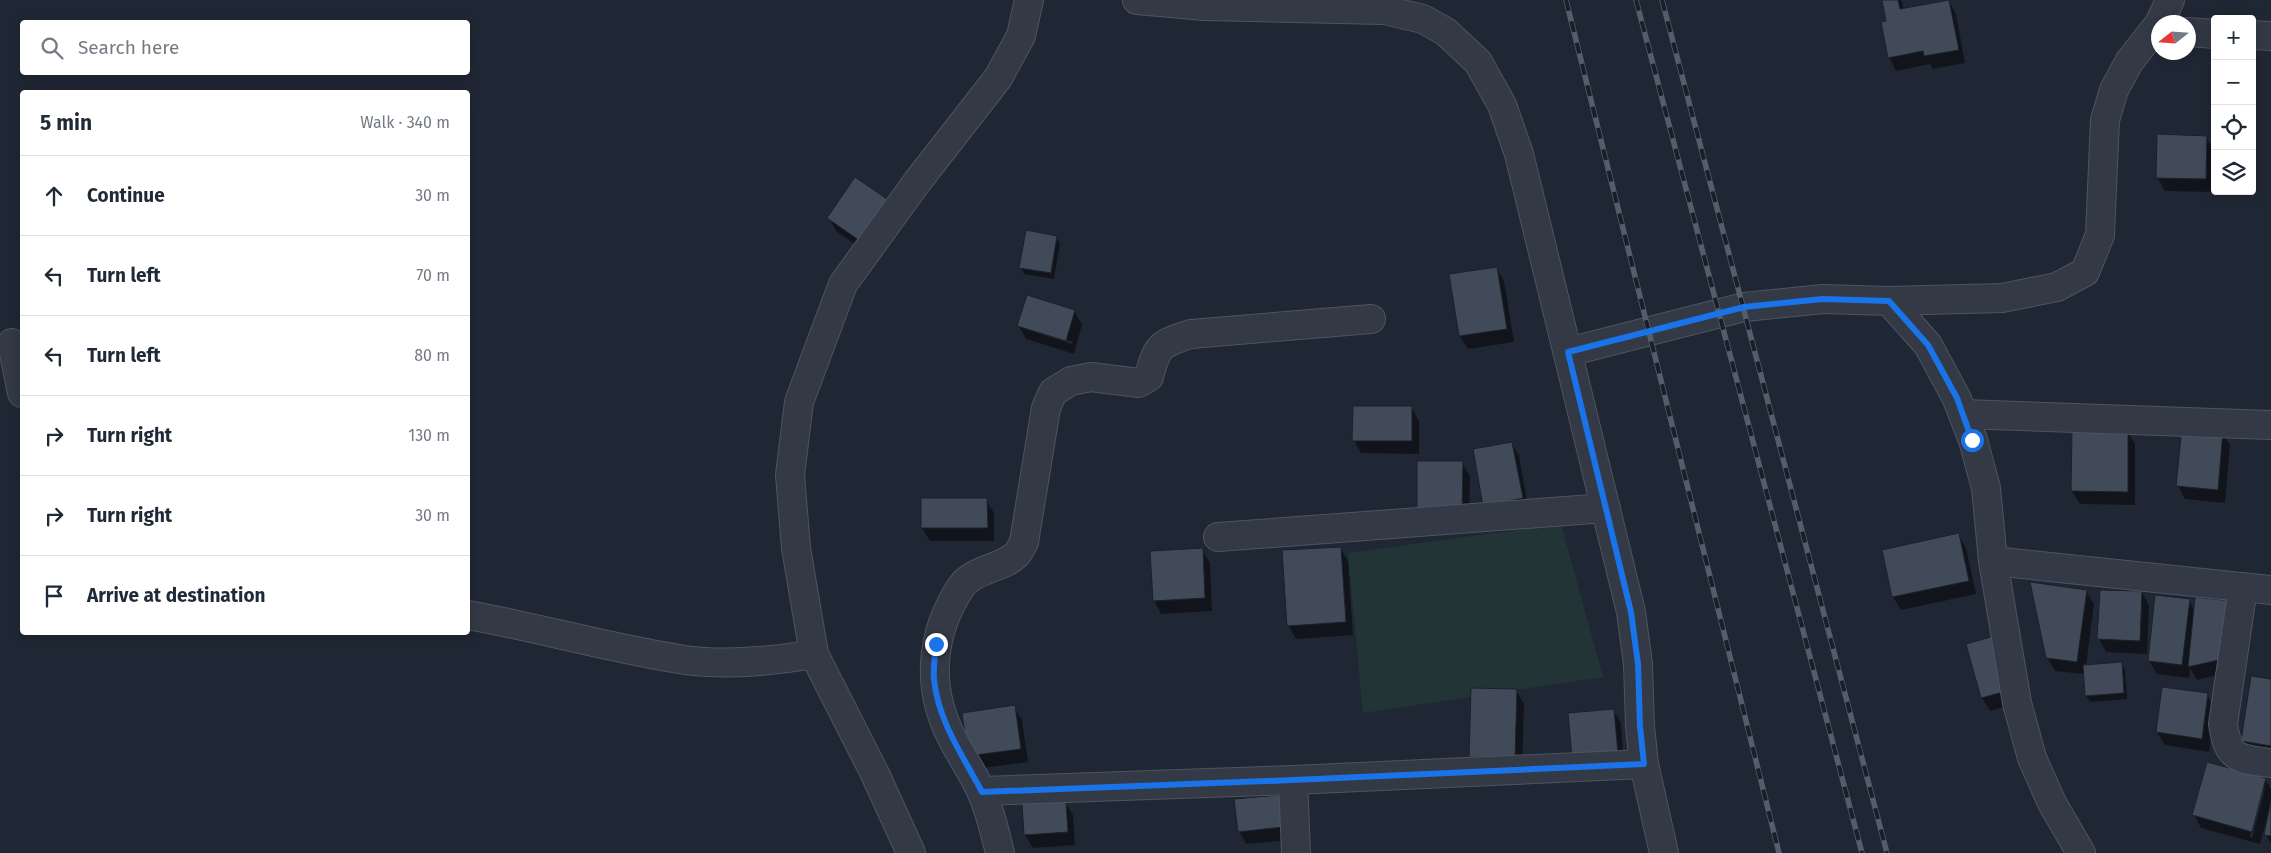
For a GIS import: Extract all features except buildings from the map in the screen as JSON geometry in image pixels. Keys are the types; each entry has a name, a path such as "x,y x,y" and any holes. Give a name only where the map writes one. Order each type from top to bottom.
{"street":[{"path":"911,853 875,774 814,654 796,548 790,475 799,402 843,284 917,182 998,78 1022,36 1029,0"},
{"path":"1137,0 1205,6 1318,4 1384,10 1423,19 1446,32 1478,62 1502,105 1519,154 1631,612 1638,664 1640,726 1644,764 1664,853"},
{"path":"2163,15 2170,0"},
{"path":"2196,33 2211,34"},
{"path":"1568,352 1744,307 1823,299 1889,301 2002,298 2057,287 2085,272 2100,235 2105,120 2112,97 2129,62 2151,35"},
{"path":"2256,36 2271,36"},
{"path":"1889,301 1928,345 1957,398 1963,414 1986,488 1993,561 2016,703 2032,758 2052,803 2081,853"},
{"path":"1000,853 982,792 951,738 942,714 934,679 936,644 948,612 962,585 981,572 1016,555 1024,542 1046,408 1053,392 1071,381 1091,377 1139,383 1149,377 1157,350 1169,341 1191,334 1371,319"},
{"path":"12,343 20,383"},
{"path":"1963,414 2271,425"},
{"path":"1218,537 1606,508"},
{"path":"1993,561 2271,590"},
{"path":"2243,587 2223,724 2226,743 2235,755 2250,761 2271,763"},
{"path":"470,615 686,660 731,662 784,659 814,654"},
{"path":"982,792 1644,764"},
{"path":"1293,780 1296,853"}],"shaded area":[{"path":"1561,524 1603,677 1363,713 1348,553"}],"railway":[{"path":"1566,0 1779,853"},
{"path":"1636,0 1862,853"},
{"path":"1662,0 1887,853"}],"route":[{"path":"936,644 934,679 942,714 951,738 982,792 1644,764 1640,726 1638,664 1631,612 1568,352 1744,307 1823,299 1889,301 1928,345 1957,398 1972,440"}]}
